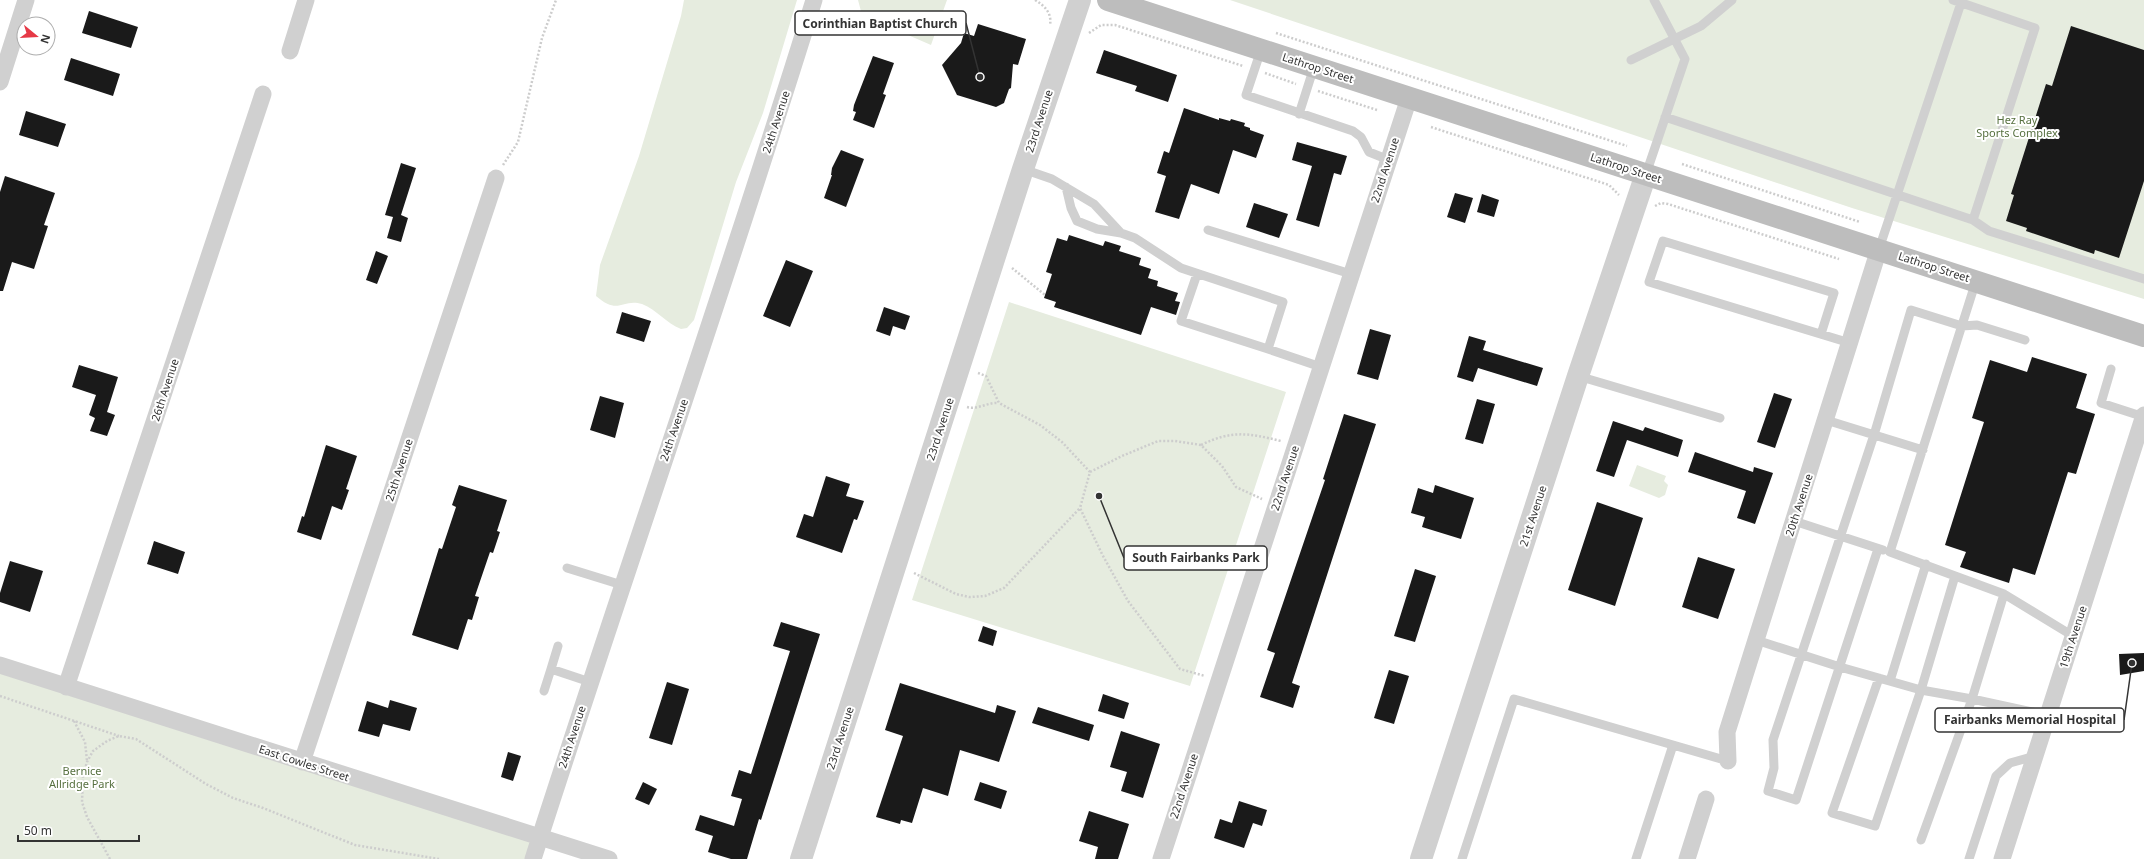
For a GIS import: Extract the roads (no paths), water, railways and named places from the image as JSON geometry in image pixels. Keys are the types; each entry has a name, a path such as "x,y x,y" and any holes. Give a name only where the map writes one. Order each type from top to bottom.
{"main road":[{"name":"Lathrop Street","path":"1108,0 1266,40 1314,67 2144,336"}],"street":[{"path":"0,82 26,0"},
{"path":"290,51 306,0"},
{"name":"24th Avenue","path":"533,859 622,585 751,200 814,0"},
{"name":"23rd Avenue","path":"801,859 1023,169 1080,0"},
{"name":"26th Avenue","path":"66,687 263,94"},
{"name":"22nd Avenue","path":"1161,859 1409,98"},
{"name":"21st Avenue","path":"1421,859 1578,376 1646,174"},
{"name":"25th Avenue","path":"302,762 496,178"},
{"name":"20th Avenue","path":"1728,761 1727,732 1879,249"},
{"name":"19th Avenue","path":"2002,859 2144,416"},
{"name":"East Cowles Street","path":"0,665 609,859"},
{"path":"1687,859 1706,799"}],"lane":[{"path":"1646,174 1685,59 1654,0"},
{"path":"1631,60 1701,26 1732,0"},
{"path":"1879,249 1899,195 1962,2 2035,28 1973,220"},
{"path":"1266,40 1246,95 1353,131 1361,137 1368,152 1389,160"},
{"path":"1299,114 1314,67"},
{"path":"1665,118 1973,220 1989,232 2144,280"},
{"path":"1023,169 1052,179 1094,204 1121,233"},
{"path":"1066,187 1071,208 1077,221 1098,229 1121,233 1135,238 1181,268 1282,302 1268,350"},
{"path":"1208,230 1351,274"},
{"path":"1821,334 1834,293 1663,242 1649,282 1850,343"},
{"path":"1197,274 1181,321 1321,367"},
{"path":"1890,552 1976,281"},
{"path":"1878,549 1796,800 1768,791 1774,768 1773,740 1874,435 1911,310 1962,326 1977,325 2025,340"},
{"path":"2111,369 2101,403 2144,416"},
{"path":"1578,376 1720,418"},
{"path":"1826,420 1923,450"},
{"path":"1794,521 1926,564 2004,594 2073,636"},
{"path":"1890,681 1926,564"},
{"path":"567,568 622,585"},
{"path":"1879,678 1832,813 1874,826 1921,690 1955,576"},
{"path":"1921,840 1972,699 2004,594"},
{"path":"1756,640 1840,667 1921,690 2047,715"},
{"path":"544,691 558,646"},
{"path":"551,669 590,682"},
{"path":"1462,859 1514,699 1728,761"},
{"path":"1636,859 1673,745"},
{"path":"1969,859 1996,776 2010,763 2035,756"}],"place":[{"name":"Corinthian Baptist Church","path":"980,77"},
{"name":"South Fairbanks Park","path":"1099,496"},
{"name":"Fairbanks Memorial Hospital","path":"2132,663"}],"park label":[{"name":"Hez Ray Sports Complex","path":"2017,126"},
{"name":"Bernice Allridge Park","path":"82,777"}]}
